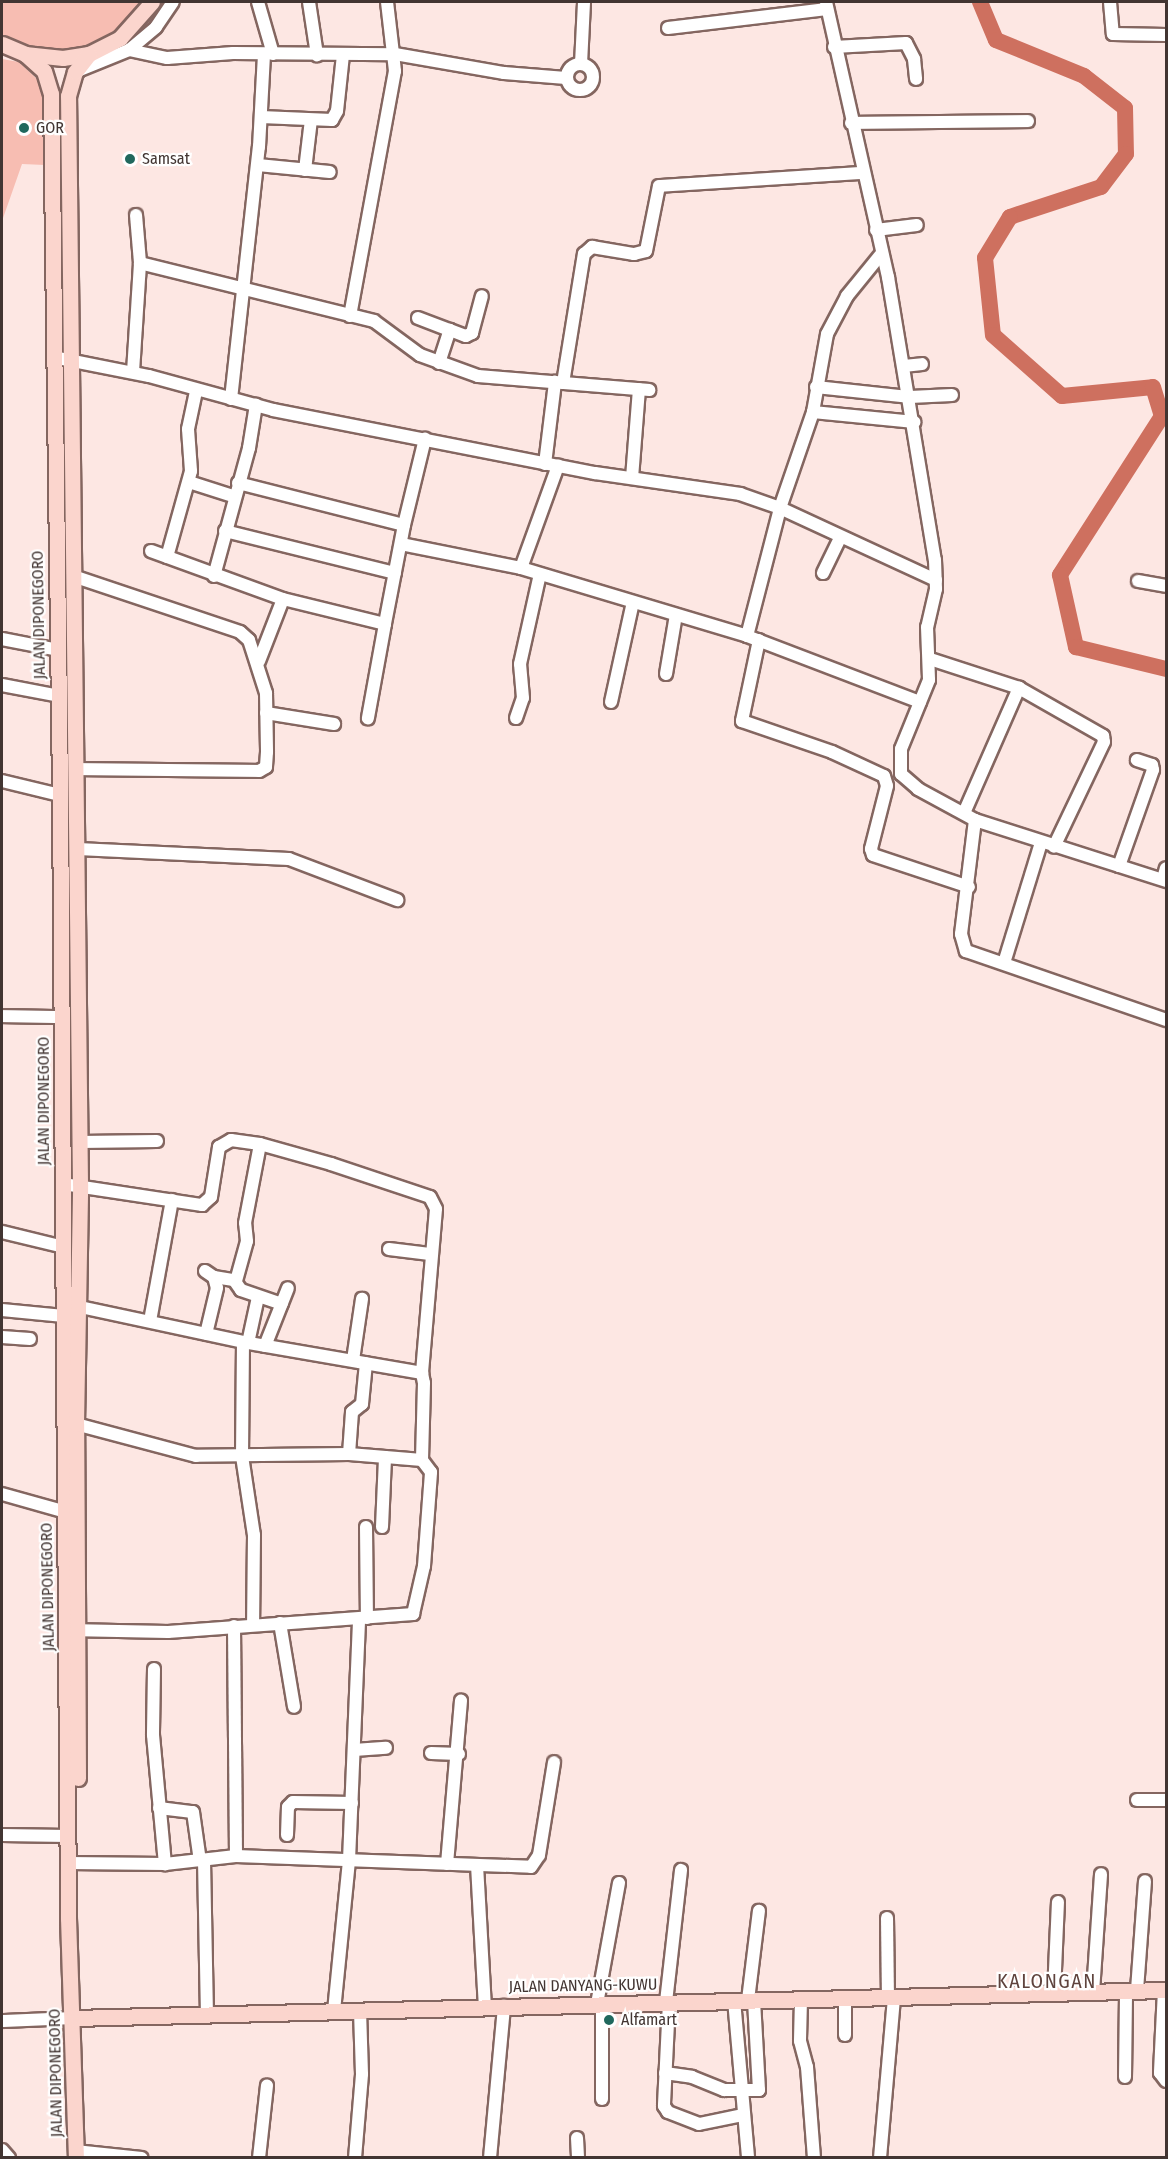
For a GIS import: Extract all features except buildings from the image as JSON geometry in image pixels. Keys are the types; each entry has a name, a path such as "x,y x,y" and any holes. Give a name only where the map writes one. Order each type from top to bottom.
{"main road":[{"path":"2,45 25,54 63,58 89,54 120,38 152,2"},
{"name":"JALAN DIPONEGORO","path":"25,54 44,71 51,94 64,1310 71,1513 72,1863 80,2154"},
{"name":"JALAN DIPONEGORO","path":"71,1513 80,1307 80,1142 78,849 69,358 68,96 75,72 89,54"},
{"name":"JALAN DIPONEGORO","path":"72,1863 68,1836 73,1630"},
{"name":"JALAN DANYANG-KUWU","path":"77,2017 745,2000 891,1999 1165,1990"}],"street":[{"path":"75,72 129,50 156,27 173,2"},
{"path":"231,399 258,165 268,54 258,2"},
{"path":"309,2 317,55"},
{"path":"350,316 395,71 395,54 387,2"},
{"path":"581,63 584,2"},
{"path":"1110,2 1113,34 1167,34"},
{"path":"668,28 826,5 862,173 882,253 915,422 936,580 927,627 929,680 898,759 901,774 918,789 970,816 1048,845 1119,866 1165,876"},
{"path":"834,47 906,43 914,59 916,79"},
{"path":"129,50 167,58 268,54 395,54 504,73 566,78 576,90 591,85 593,73 581,63"},
{"path":"261,117 328,121 335,117 343,55"},
{"path":"566,78 570,68 581,63"},
{"path":"305,170 311,120"},
{"path":"851,123 1028,121"},
{"path":"258,165 330,172"},
{"path":"545,464 584,254 592,247 634,254 646,250 659,186 862,173"},
{"path":"133,372 140,263 136,215"},
{"path":"876,230 917,225"},
{"path":"882,253 834,318 822,352 813,412 780,508 753,638 742,721 832,752 877,771 887,780"},
{"path":"140,263 382,324 410,349 439,363 478,376 644,390 632,478"},
{"path":"418,318 466,336 472,333 482,296"},
{"path":"439,363 450,330"},
{"path":"53,357 69,358 133,372 256,405 545,464 740,494 780,508 840,538 936,580"},
{"path":"904,366 922,364"},
{"path":"816,387 910,397 952,395"},
{"path":"167,558 189,482 188,429 196,390"},
{"path":"214,576 256,405"},
{"path":"813,412 915,422"},
{"path":"368,718 404,525 425,439"},
{"path":"521,568 558,466"},
{"path":"189,482 233,496"},
{"path":"238,483 404,525"},
{"path":"225,531 395,573"},
{"path":"824,573 840,538"},
{"path":"402,544 521,568 753,638 920,702"},
{"path":"151,551 214,576 283,599 385,624"},
{"path":"516,718 523,698 520,664 540,574"},
{"path":"73,576 240,632 254,648 259,662 266,713 267,761 259,771 76,769"},
{"path":"1138,581 1167,586"},
{"path":"259,662 283,599"},
{"path":"611,702 633,602"},
{"path":"666,674 676,615"},
{"path":"2,639 58,650"},
{"path":"930,659 1018,688 1104,738 1048,845 1004,963"},
{"path":"2,685 59,696"},
{"path":"1018,688 970,816 969,887 962,943 973,955 1004,963 1167,1020"},
{"path":"266,713 334,724"},
{"path":"1119,866 1153,770 1152,765 1137,760"},
{"path":"887,780 901,774"},
{"path":"887,780 871,849 873,855 969,887"},
{"path":"2,781 60,795"},
{"path":"78,849 289,859 397,900"},
{"path":"2,1016 62,1017"},
{"path":"63,1184 80,1184 172,1200 208,1203 219,1147 231,1140 260,1144 430,1197 436,1209 430,1254 422,1373 422,1460 431,1472 416,1610 413,1614 168,1632 73,1630"},
{"path":"80,1142 157,1141"},
{"path":"260,1144 245,1223 248,1241 236,1281 241,1290 282,1304"},
{"path":"150,1321 172,1200"},
{"path":"2,1232 64,1247"},
{"path":"389,1249 430,1254"},
{"path":"206,1334 217,1288 210,1274 236,1281"},
{"path":"265,1346 288,1288"},
{"path":"253,1624 254,1535 242,1456 245,1343 258,1297"},
{"path":"353,1360 362,1299"},
{"path":"2,1310 64,1310 80,1307 245,1343 422,1373"},
{"path":"2,1337 30,1339"},
{"path":"349,1454 352,1412 362,1404 366,1363"},
{"path":"76,1424 168,1451 196,1456 349,1454 422,1460"},
{"path":"382,1527 385,1457"},
{"path":"2,1494 71,1513"},
{"path":"334,2011 349,1860 366,1527"},
{"path":"280,1623 294,1707"},
{"path":"234,1626 236,1857"},
{"path":"154,1669 153,1735 165,1864"},
{"path":"447,1864 459,1754 461,1701"},
{"path":"354,1750 386,1748"},
{"path":"430,1753 459,1754"},
{"path":"72,1863 165,1864 236,1857 520,1868 537,1862 554,1762"},
{"path":"1137,1800 1167,1800"},
{"path":"287,1835 288,1807 293,1802 352,1803"},
{"path":"159,1808 193,1812 202,1861 207,2014"},
{"path":"2,1835 68,1836"},
{"path":"477,1865 485,2008"},
{"path":"681,1870 668,2002 664,2106 678,2119 699,2124 742,2115"},
{"path":"1093,1992 1101,1874"},
{"path":"1125,2077 1131,1990 1145,1881"},
{"path":"602,2099 599,2004 619,1882"},
{"path":"1054,1993 1058,1902"},
{"path":"748,2157 740,2092 745,2000 759,1911"},
{"path":"880,2157 891,1999 887,1918"},
{"path":"1165,1990 1160,2073 1167,2081"},
{"path":"845,1999 845,2035"},
{"path":"665,2073 692,2077 740,2092 759,2090 745,2000"},
{"path":"801,2000 800,2041 807,2067 814,2157"},
{"path":"490,2157 504,2006"},
{"path":"355,2157 362,2074 360,2011"},
{"name":"JALAN DANYANG-KUWU","path":"2,2020 77,2017"},
{"path":"259,2157 267,2085"},
{"path":"577,2138 578,2157"},
{"path":"2,2150 9,2157"},
{"path":"80,2154 142,2157"}],"shaded area":[{"path":"2,2 151,2 140,19 89,54 2,44"},
{"name":"GOR","path":"2,59 19,62 40,82 46,102 45,165 22,164 2,221"}],"waterway":[{"path":"980,2 996,40 1084,76 1125,108 1126,154 1101,187 1010,217 985,258 993,335 1062,396 1153,387 1162,416 1060,575 1076,647 1166,669"}],"place":[{"name":"GOR","path":"24,128"},
{"name":"Samsat","path":"130,159"},
{"name":"Alfamart","path":"609,2020"}],"district":[{"name":"KALONGAN","path":"1047,1981"}]}
